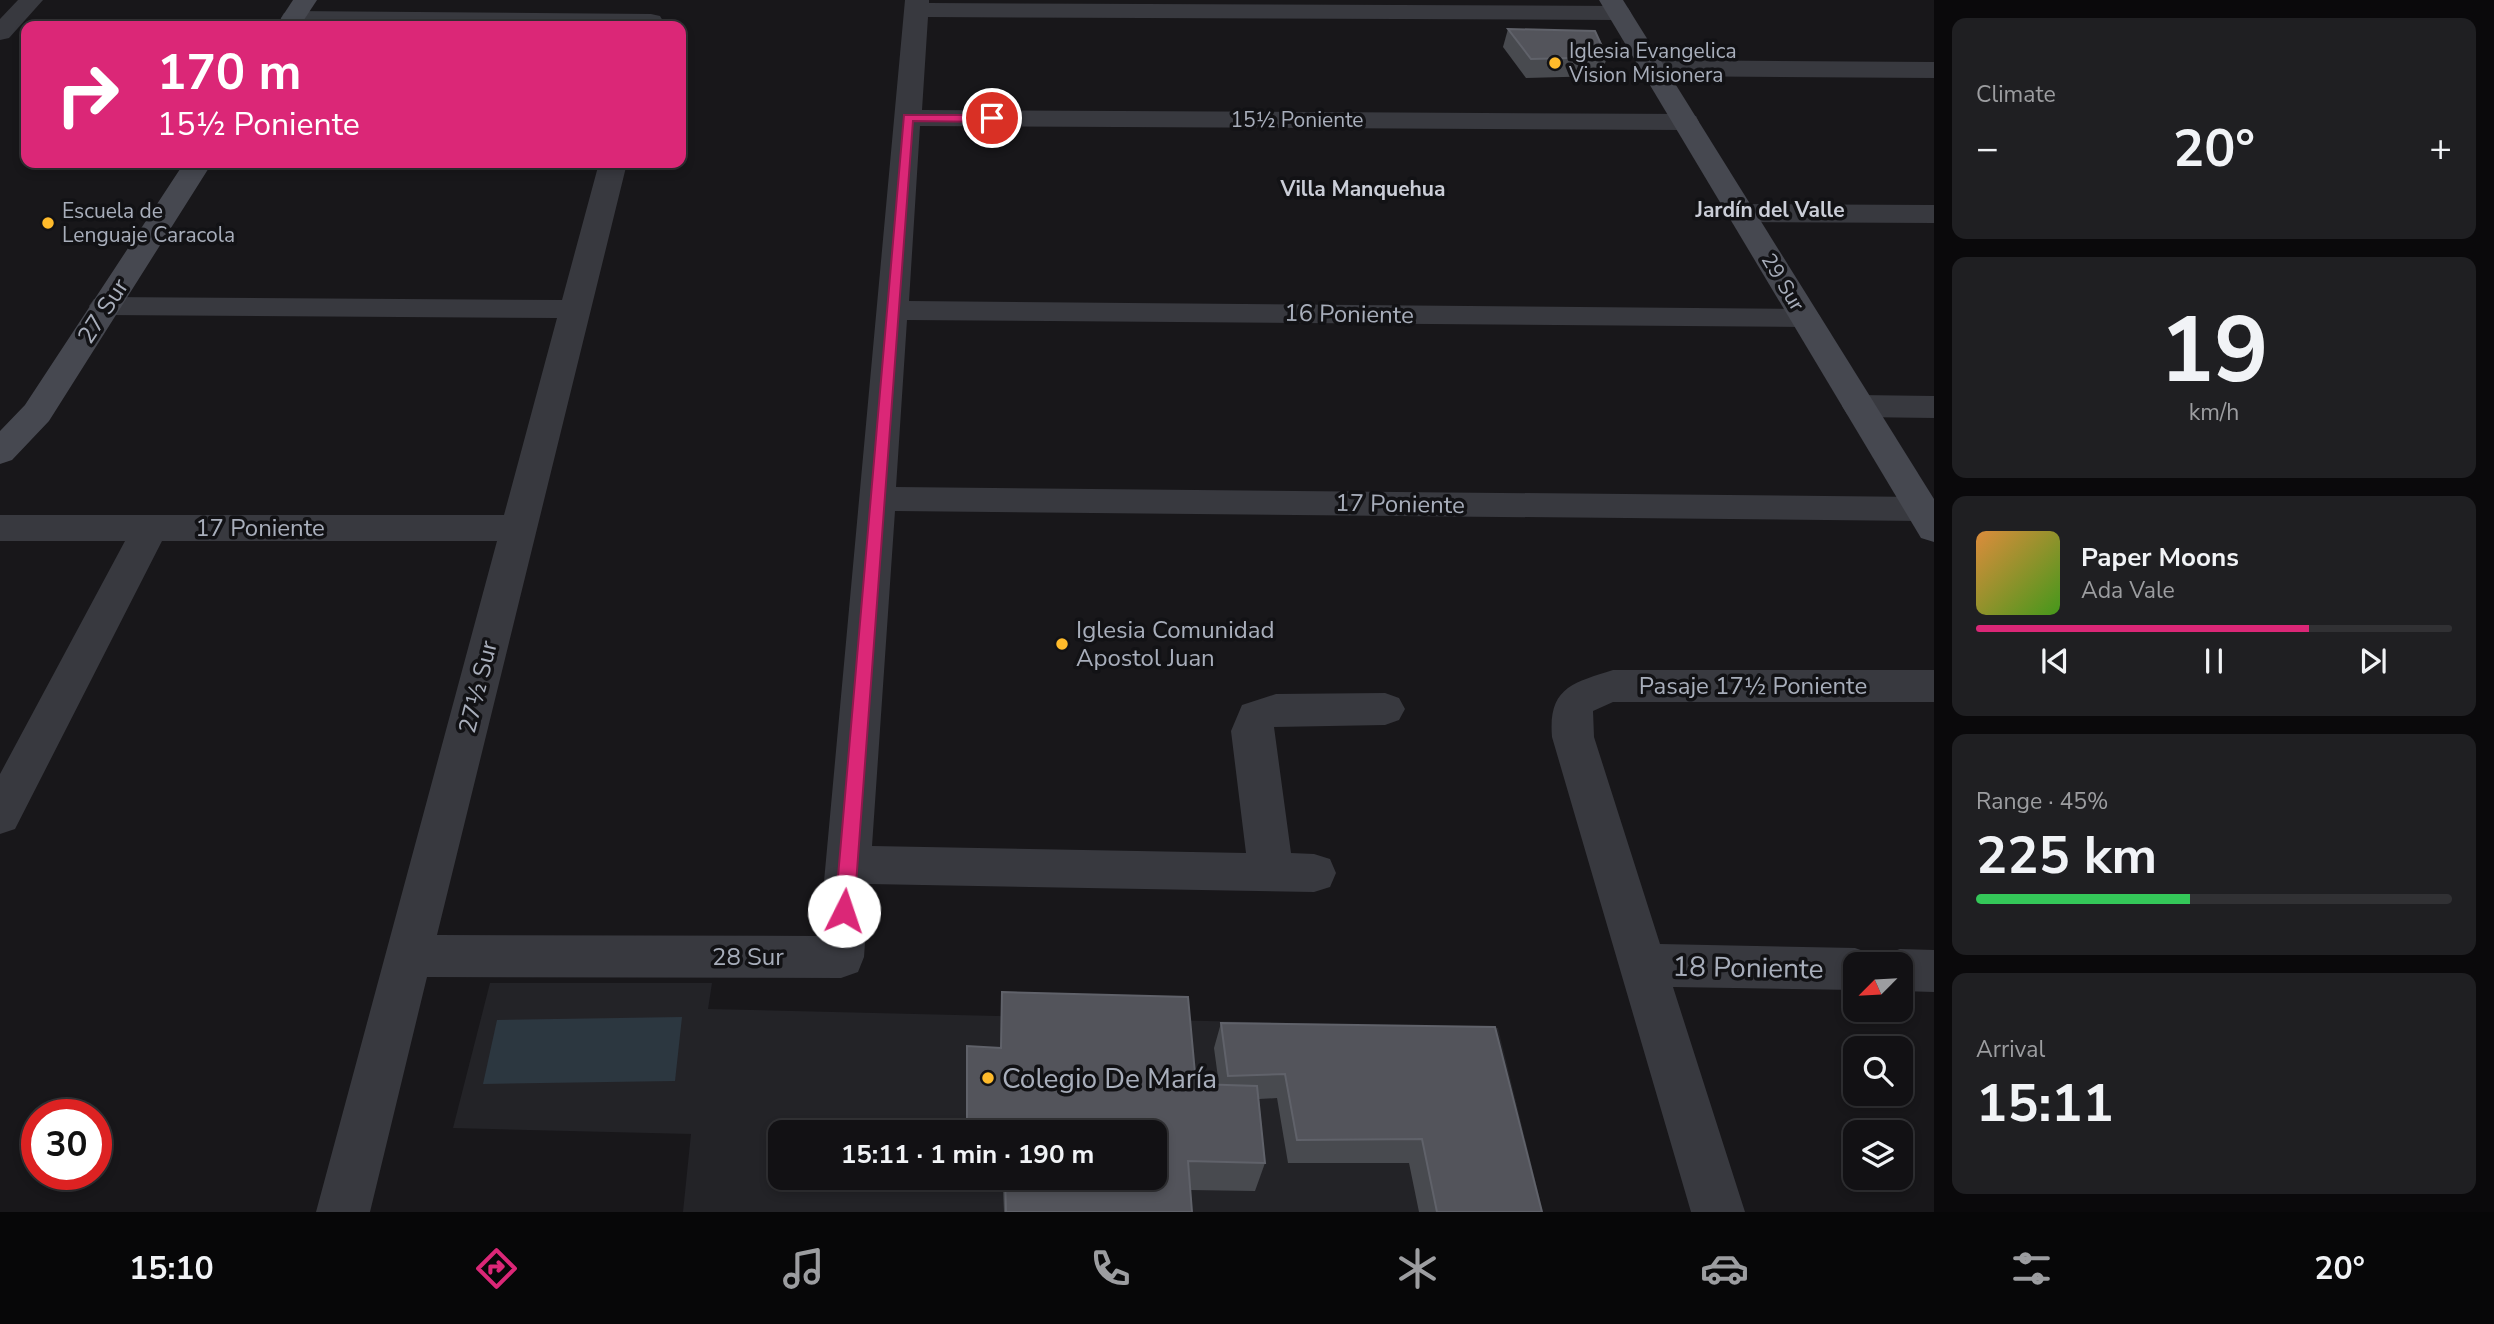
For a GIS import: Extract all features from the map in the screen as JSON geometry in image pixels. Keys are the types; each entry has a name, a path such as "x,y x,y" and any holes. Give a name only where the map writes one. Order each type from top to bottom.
{"street":[{"path":"0,33 31,0"},
{"path":"917,5 1615,6"},
{"name":"28 Sur","path":"409,956 841,957 917,5"},
{"name":"29 Sur","path":"1615,6 1928,519"},
{"path":"295,15 652,16"},
{"path":"1653,68 1934,70"},
{"name":"15½ Poniente","path":"908,118 1686,122"},
{"name":"27 Sur","path":"0,452 22,432 37,413 195,168"},
{"name":"27½ Sur","path":"343,1212 613,168"},
{"path":"1741,213 1934,214"},
{"path":"105,306 576,309"},
{"name":"16 Poniente","path":"893,310 1805,318"},
{"path":"1859,406 1934,407"},
{"name":"17 Poniente","path":"877,499 1928,519"},
{"name":"17 Poniente","path":"0,528 519,528"},
{"path":"0,816 150,528"},
{"name":"Pasaje 17½ Poniente","path":"1641,965 1573,737 1571,717 1576,702 1592,692 1613,685 1934,686"},
{"path":"1271,872 1252,731 1257,716 1276,710 1385,709"},
{"path":"848,865 1314,873"},
{"path":"1641,965 1718,1212"},
{"name":"18 Poniente","path":"1641,965 1843,970"},
{"path":"1913,970 1934,971"}],"shaded area":[{"name":"Colegio De María","path":"490,983 712,983 708,1009 1498,1028 1543,1212 683,1212 691,1134 453,1128"},
{"path":"682,1017 675,1081 483,1084 497,1020"}],"building":[{"path":"1508,29 1595,31 1607,57 1531,59"},
{"path":"1002,992 1188,997 1196,1084 1257,1086 1265,1163 1188,1161 1192,1212 1006,1212 1005,1190 1167,1190 1167,1120 967,1120 967,1046 1001,1048"},
{"path":"1221,1023 1495,1027 1542,1212 1437,1212 1422,1139 1297,1140 1285,1074 1228,1076"}],"place":[{"name":"Iglesia Evangelica Vision Misionera","path":"1555,63"},
{"name":"Escuela de Lenguaje Caracola","path":"48,223"},
{"name":"Iglesia Comunidad Apostol Juan","path":"1062,644"},
{"name":"Colegio De María","path":"988,1078"}],"district":[{"name":"Villa Manquehua","path":"1363,189"},
{"name":"Jardín del Valle","path":"1770,210"}],"route":[{"path":"844,911 908,118 992,118"}]}
